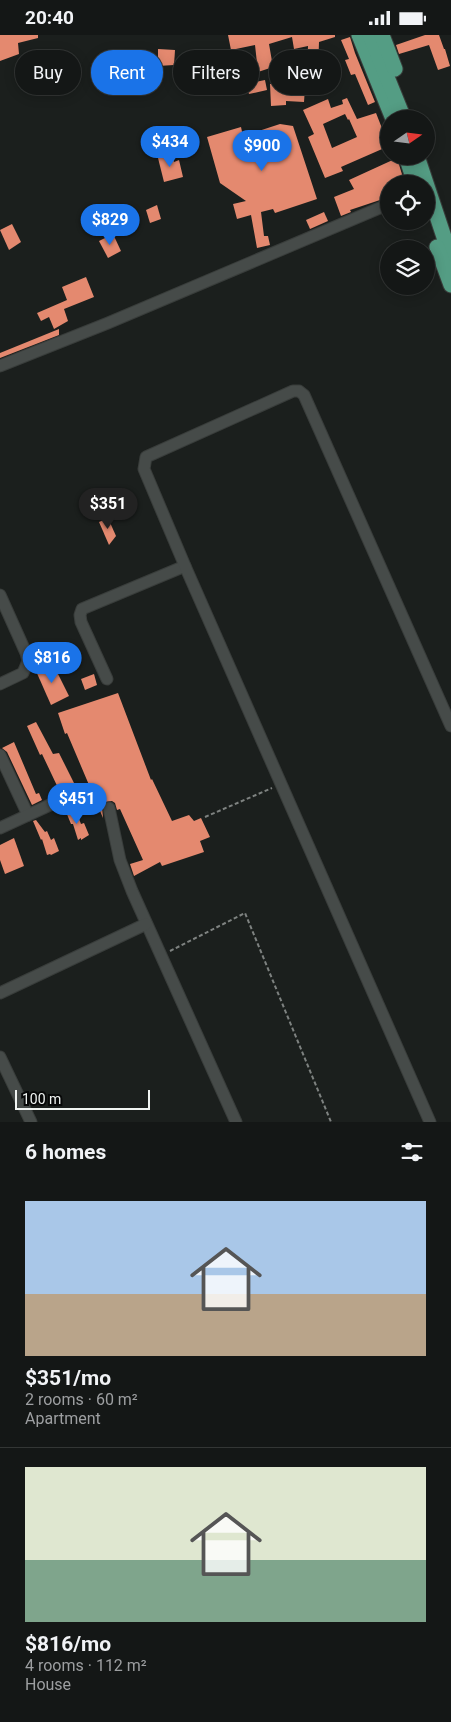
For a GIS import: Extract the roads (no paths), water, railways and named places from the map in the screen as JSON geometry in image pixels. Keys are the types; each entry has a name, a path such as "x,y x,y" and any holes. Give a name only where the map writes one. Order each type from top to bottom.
{"main road":[{"path":"359,35 389,110"},
{"path":"370,35 400,110"},
{"path":"382,35 411,110"},
{"path":"420,165 451,258"},
{"path":"430,165 451,227"},
{"path":"431,230 451,285"}],"street":[{"path":"0,365 108,323 380,208"},
{"path":"430,1122 144,469 146,457 293,391 299,391 304,395 451,726"},
{"path":"107,679 82,622 80,615 82,609 185,565"},
{"path":"0,595 28,661 23,673 0,684"},
{"path":"0,755 28,815"},
{"path":"0,828 78,792"},
{"path":"109,808 120,860 146,924 236,1122"},
{"path":"0,993 146,924"},
{"path":"0,1057 31,1122"}]}
